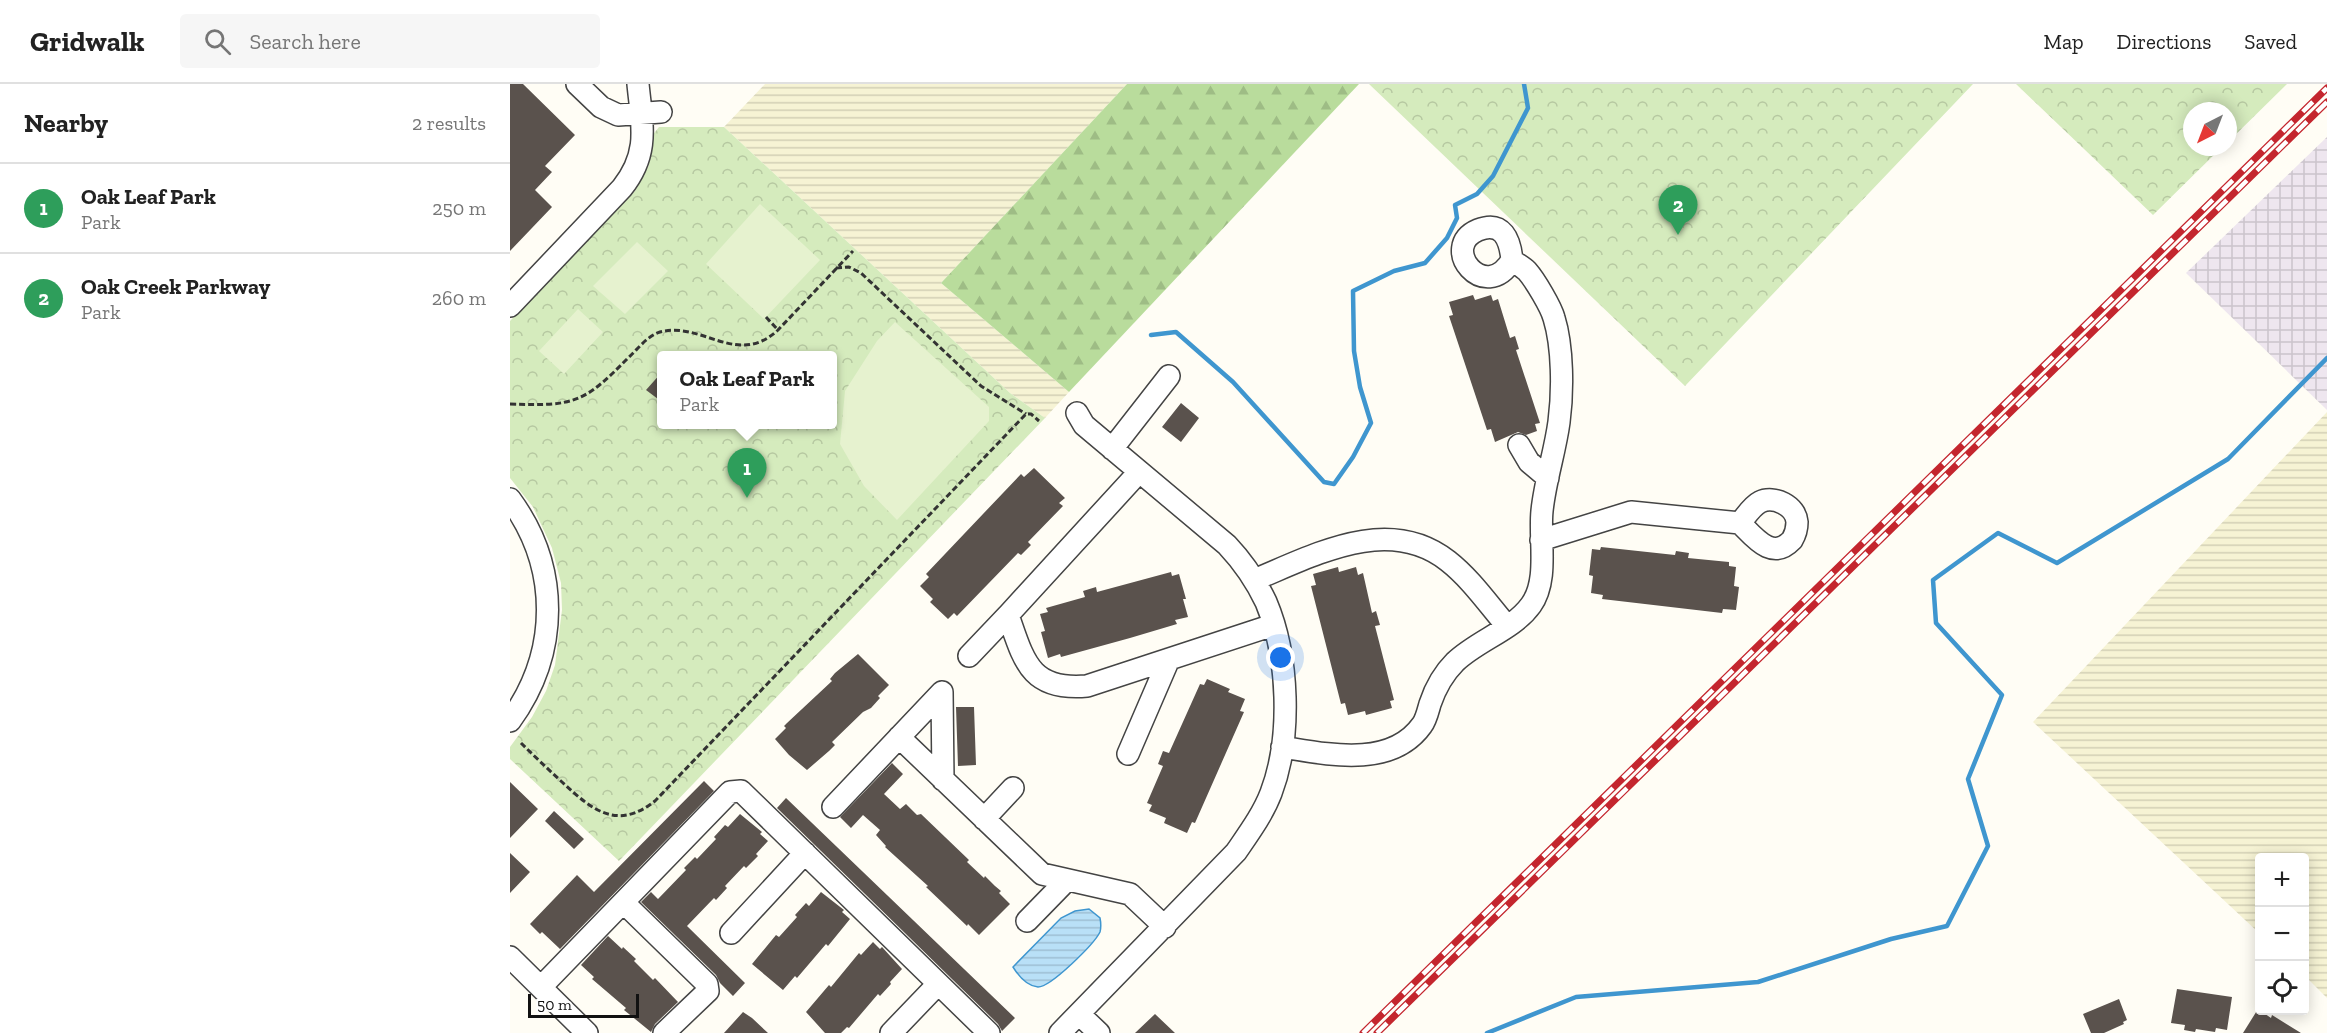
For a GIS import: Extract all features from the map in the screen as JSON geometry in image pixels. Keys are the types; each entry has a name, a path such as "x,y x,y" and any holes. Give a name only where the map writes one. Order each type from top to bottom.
{"street":[{"path":"576,84 602,107 618,115 651,113"},
{"path":"510,306 636,170 651,113 638,84"},
{"path":"1282,747 1329,754 1362,755 1389,749 1405,741 1423,725 1435,689 1454,663 1482,641 1507,626 1532,604 1540,582 1542,511 1559,421 1560,360 1554,316 1527,271 1512,260"},
{"path":"1112,449 1169,376"},
{"path":"1060,1033 1236,852 1256,824 1271,794 1277,773 1286,713 1283,675 1274,625 1266,603 1243,562 1227,545 1084,425 1077,413"},
{"path":"1519,445 1529,462 1548,478"},
{"path":"969,656 1138,472"},
{"path":"510,499 523,517 537,544 548,595 547,630 536,669 510,721"},
{"path":"1541,540 1631,512 1740,523"},
{"path":"1254,580 1329,549 1377,539 1407,540 1430,549 1454,566 1507,626"},
{"path":"1008,615 1023,659 1035,673 1051,685 1067,688 1087,686 1274,625"},
{"path":"1128,754 1169,659"},
{"path":"834,807 942,692 943,780"},
{"path":"899,737 1042,874 1066,881 1109,888 1160,932"},
{"path":"984,819 1013,788"},
{"path":"541,987 730,792 741,791 989,1033"},
{"path":"731,933 804,853"},
{"path":"1027,921 1066,881"},
{"path":"624,903 707,984 708,992 664,1033"},
{"path":"510,957 587,1033"},
{"path":"891,1033 938,984"},
{"path":"1079,1014 1099,1033"}],"path":[{"path":"510,404 561,404 591,393 600,387 647,339 659,333 681,330 724,344 741,346 766,340 853,251"},
{"path":"836,268 849,267 861,273 981,386 1026,414 1031,414 1039,421"},
{"path":"766,317 778,330"},
{"path":"521,743 574,793 596,810 617,816 631,815 644,809 655,801 1026,414"}],"shaded area":[{"path":"765,84 1127,84 941,283 1069,392 1045,418 1010,393 724,127"},
{"path":"2327,137 2327,410 2186,273"},
{"path":"2327,412 2327,998 2309,980 2309,853 2255,853 2255,929 2033,722"}],"green space":[{"path":"1127,84 1359,84 1069,392 941,283"},
{"path":"1369,84 1973,84 1685,386"},
{"path":"2016,84 2287,84 2237,133 2237,102 2183,102 2183,156 2213,156 2153,215"},
{"path":"659,127 724,127 1010,393 1045,418 619,861 510,759 510,747 532,717 546,691 555,665 562,610 561,583 552,548 533,507 510,478 510,321 635,191 649,165 651,137"},
{"path":"760,204 820,260 764,319 706,264"},
{"path":"637,242 668,271 625,314 593,286"},
{"path":"578,309 603,332 564,374 539,351"},
{"path":"895,322 989,407 989,421 897,520 864,486 840,444 845,391 877,341"}],"water":[{"path":"1089,909 1100,918 1101,925 1100,932 1090,946 1062,973 1044,985 1038,987 1023,980 1013,967 1061,918 1075,911"}],"building":[{"path":"510,84 523,84 575,135 545,166 552,172 535,190 552,207 510,251"},
{"path":"1473,295 1475,300 1491,295 1493,301 1498,299 1510,338 1515,336 1519,349 1516,350 1540,423 1535,424 1537,431 1526,435 1518,432 1495,442 1491,429 1487,430 1449,316 1453,315 1449,302"},
{"path":"657,378 657,398 646,390"},
{"path":"1181,403 1199,418 1181,442 1162,427"},
{"path":"1034,468 1065,498 1059,503 1063,506 1028,542 1031,545 1021,555 1018,553 957,616 954,613 948,619 930,602 933,599 920,586 929,577 926,574 1021,474 1024,477"},
{"path":"1601,547 1675,555 1676,551 1689,553 1688,558 1729,562 1729,566 1736,567 1734,586 1739,587 1736,610 1723,609 1722,613 1602,599 1603,595 1591,593 1593,576 1589,575 1592,549 1600,550"},
{"path":"1338,567 1339,572 1356,567 1358,575 1363,573 1372,613 1376,611 1380,625 1375,626 1394,700 1390,701 1392,708 1366,715 1365,711 1348,715 1345,703 1341,704 1311,586 1316,585 1313,574"},
{"path":"1171,572 1172,576 1179,574 1188,617 1175,620 1177,624 1130,638 1061,657 1060,654 1048,658 1041,632 1045,631 1040,614 1048,612 1046,608 1085,597 1083,591 1096,587 1097,592"},
{"path":"858,654 889,685 878,696 880,698 871,708 863,712 832,742 835,745 807,770 775,739 786,728 784,726 832,681 830,679 835,673"},
{"path":"1207,679 1230,689 1228,692 1245,699 1240,711 1244,712 1195,823 1192,822 1187,833 1164,823 1166,818 1149,811 1152,805 1147,803 1163,766 1158,764 1163,751 1169,753 1200,684 1204,685"},
{"path":"956,707 974,707 976,765 958,766"},
{"path":"892,763 903,774 884,794 900,809 906,804 917,815 921,814 969,860 967,862 1001,891 999,893 1010,904 979,935 885,847 876,835 880,830 863,815 851,828 840,817"},
{"path":"704,781 714,791 560,949 530,924 577,875 594,892"},
{"path":"510,782 538,809 510,838"},
{"path":"786,798 1015,1018 1002,1031 998,1024 777,808"},
{"path":"554,811 584,839 574,849 545,821"},
{"path":"740,814 762,832 760,834 768,841 756,854 758,856 746,868 744,866 725,886 727,888 716,900 714,898 687,926 745,983 733,996 720,983 716,975 641,902 651,892 658,899 686,870 684,868 695,857 697,859 716,839 714,837 725,825 728,827"},
{"path":"510,853 530,872 510,893"},
{"path":"821,892 844,910 842,912 850,919 828,946 826,944 797,978 795,976 783,990 752,964 776,935 779,937 797,917 795,915 806,903 809,906"},
{"path":"608,936 636,959 634,961 653,980 655,978 678,1002 655,1024 651,1032 624,1010 626,1008 592,979 594,977 581,965"},
{"path":"873,942 880,949 882,947 902,969 890,982 891,984 880,996 878,994 849,1028 847,1027 841,1033 825,1033 806,1012 829,985 831,987 859,953 861,955"},
{"path":"2177,989 2232,997 2227,1030 2216,1028 2215,1032 2196,1029 2195,1032 2184,1030 2185,1025 2171,1023"},
{"path":"2119,999 2127,1020 2123,1022 2124,1024 2104,1033 2091,1033 2083,1014"},
{"path":"743,1012 752,1018 768,1033 724,1033"},
{"path":"1155,1014 1175,1033 1135,1033"},
{"path":"2255,1014 2267,1015 2271,1018 2272,1015 2301,1033 2243,1033"}],"waterway":[{"path":"1151,335 1176,332 1233,382 1324,482 1334,484 1353,457 1371,423 1360,387 1354,351 1353,291 1394,271 1425,263 1447,238 1457,218 1455,205 1477,194 1493,176 1528,108 1524,84"},
{"path":"1487,1033 1576,997 1758,982 1891,939 1947,926 1988,846 1968,779 2002,695 1936,623 1933,580 1998,533 2057,563 2228,459 2327,358"}],"railway":[{"path":"1363,1033 2327,88"},
{"path":"1377,1033 2327,102"}],"place":[{"name":"Oak Creek Parkway","path":"1678,235"},
{"name":"Oak Leaf Park","path":"747,498"}]}
